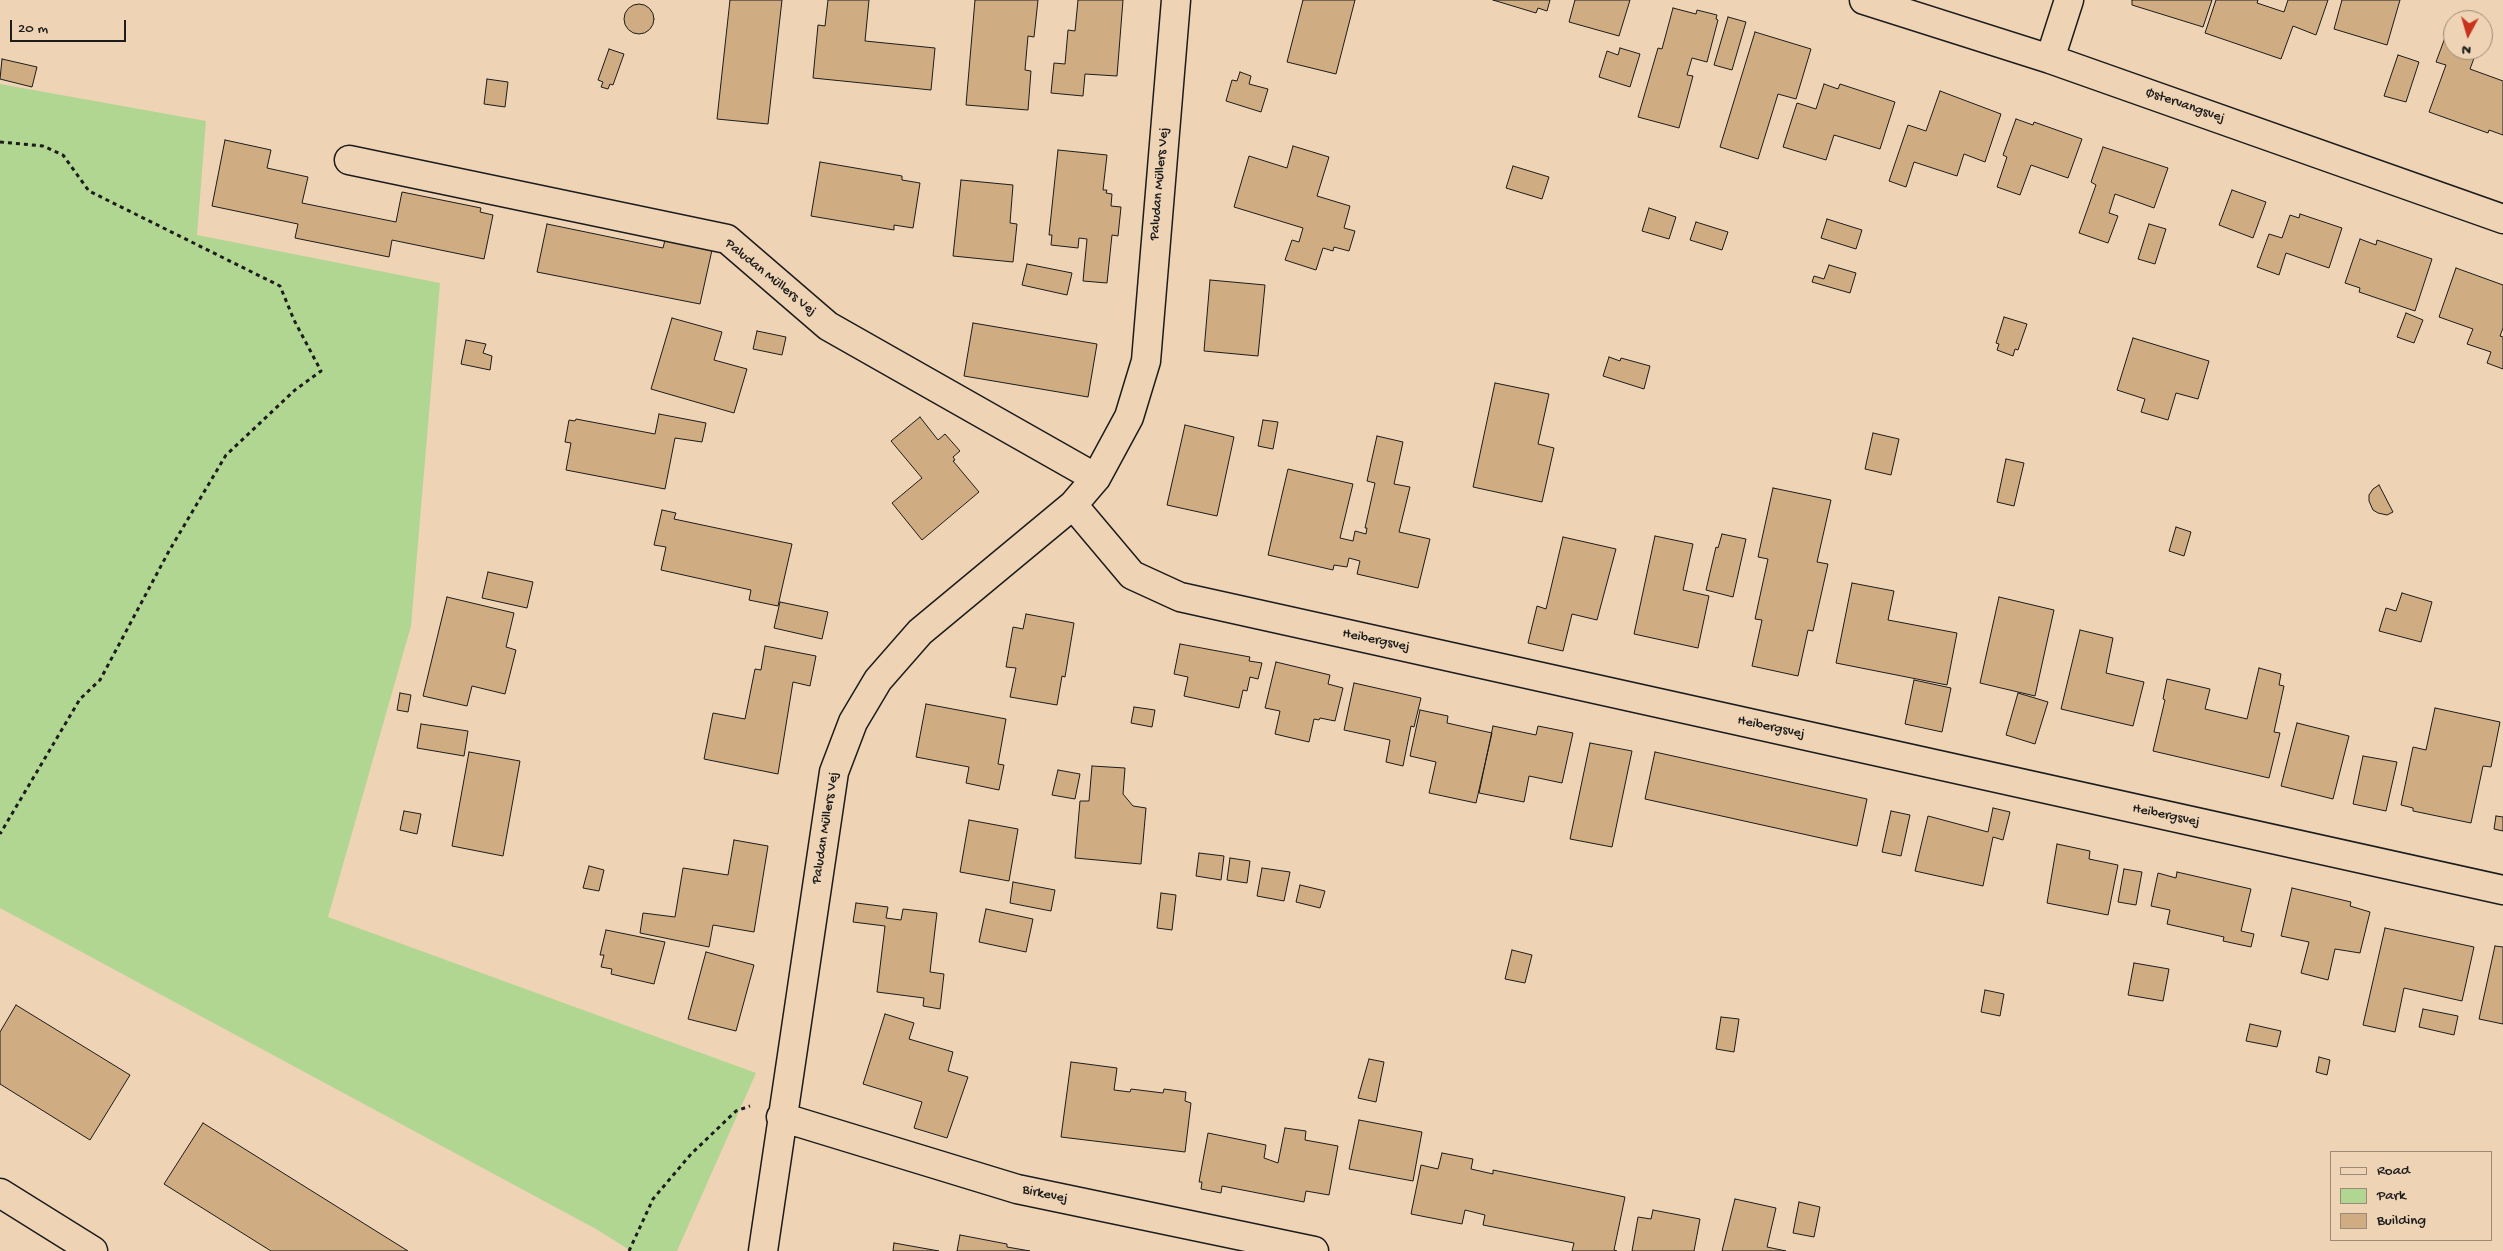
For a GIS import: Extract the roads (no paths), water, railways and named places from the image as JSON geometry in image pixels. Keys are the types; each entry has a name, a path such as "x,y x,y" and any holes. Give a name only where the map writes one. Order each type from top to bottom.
{"street":[{"name":"Paludan Müllers Vej","path":"763,1251 834,772 853,722 878,680 920,632 1073,505 1096,478 1129,417 1146,361 1176,0"},
{"name":"Østervangsvej","path":"1864,0 2050,59 2503,219"},
{"path":"2050,59 2069,0"},
{"name":"Paludan Müllers Vej","path":"349,160 726,239 828,326 1096,478"},
{"name":"Heibergsvej","path":"1073,505 1132,575 1180,597 2503,890"},
{"name":"Birkevej","path":"784,1105 1018,1189 1314,1251"},
{"path":"0,1194 93,1251"}]}
